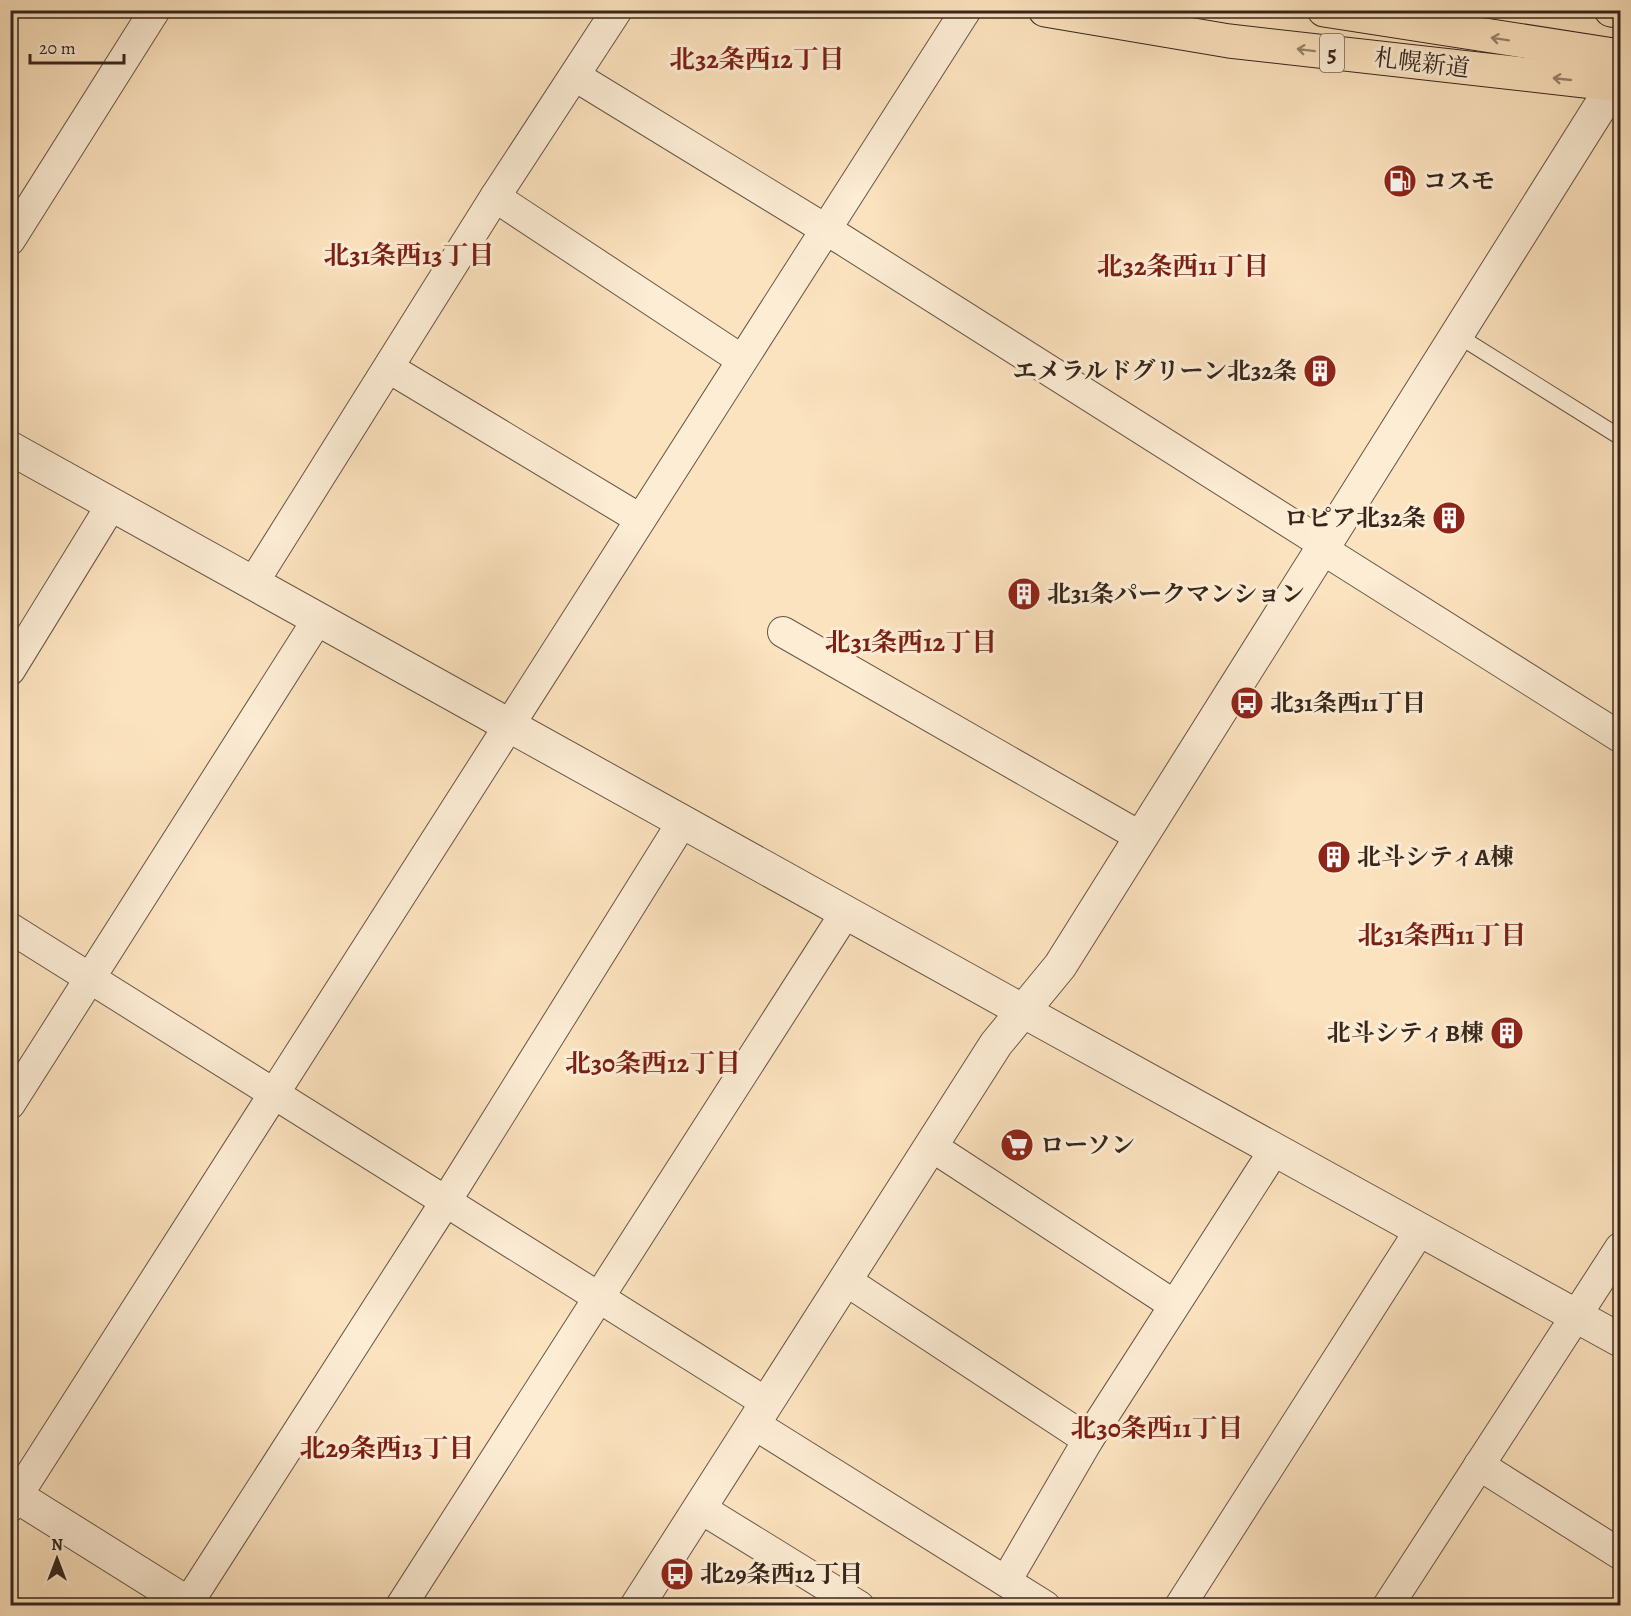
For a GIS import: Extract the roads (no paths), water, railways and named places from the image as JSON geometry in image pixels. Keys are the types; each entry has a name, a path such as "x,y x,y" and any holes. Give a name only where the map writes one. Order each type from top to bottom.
{"highway":[{"name":"札幌新道","path":"1045,10 1229,41 1619,75"},
{"path":"1324,10 1619,75"},
{"path":"1611,10 1620,11"}],"street":[{"path":"10,240 155,10"},
{"path":"253,583 495,196 617,10"},
{"path":"683,821 446,1201 190,1604 13,1498 966,10"},
{"path":"637,1605 996,1044 1060,966 1619,75"},
{"path":"575,76 825,230 1620,737"},
{"path":"495,196 742,360"},
{"path":"389,368 640,519"},
{"path":"10,448 1620,1340"},
{"path":"10,670 112,504"},
{"path":"10,1104 318,619"},
{"path":"783,632 1141,837"},
{"path":"400,1605 846,912"},
{"path":"10,928 597,1297 760,1414 1023,1596 1088,1440 1275,1149"},
{"path":"931,1146 1174,1305"},
{"path":"1179,1605 1420,1230"},
{"path":"1396,1603 1479,1465 1620,1248"},
{"path":"845,1280 1088,1440"},
{"path":"1479,1465 1620,1554"},
{"path":"700,1508 859,1605"}],"lane":[{"path":"1457,335 1620,437"}],"place":[{"name":"コスモ","path":"1400,181"},
{"name":"エメラルドグリーン北32条","path":"1320,371"},
{"name":"ロピア北32条","path":"1449,518"},
{"name":"北31条パークマンション","path":"1024,594"},
{"name":"北31条西11丁目","path":"1247,703"},
{"name":"北斗シティA棟","path":"1334,857"},
{"name":"北斗シティB棟","path":"1507,1033"},
{"name":"ローソン","path":"1017,1145"},
{"name":"北29条西12丁目","path":"677,1574"}],"district":[{"name":"北32条西12丁目","path":"757,59"},
{"name":"北31条西13丁目","path":"409,255"},
{"name":"北32条西11丁目","path":"1183,266"},
{"name":"北31条西12丁目","path":"911,642"},
{"name":"北31条西11丁目","path":"1442,935"},
{"name":"北30条西12丁目","path":"653,1063"},
{"name":"北30条西11丁目","path":"1157,1428"},
{"name":"北29条西13丁目","path":"387,1448"}]}
